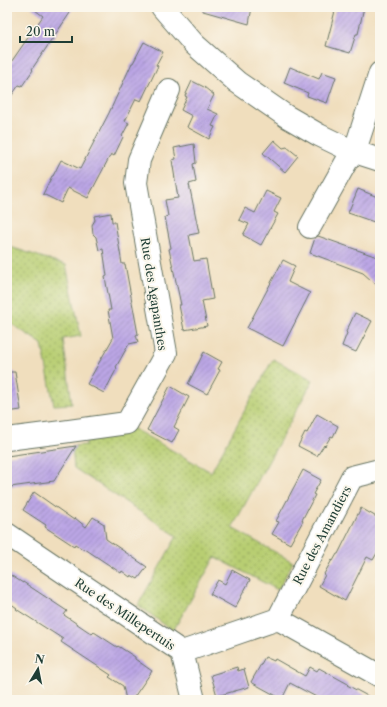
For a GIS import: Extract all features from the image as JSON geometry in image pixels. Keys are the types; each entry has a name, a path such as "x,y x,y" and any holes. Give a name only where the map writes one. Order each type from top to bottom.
{"street":[{"path":"162,7 194,44 237,82 286,116 319,135 352,151 380,160"},
{"path":"310,227 358,141 380,73"},
{"name":"Rue des Agapanthes","path":"7,438 127,423 166,353 136,183 139,160 169,90"},
{"name":"Rue des Amandiers","path":"278,619 352,477 380,470"},
{"name":"Rue des Millepertuis","path":"7,534 182,652 278,619"},
{"path":"278,619 380,676"},
{"path":"182,652 194,700"}],"green space":[{"path":"7,246 66,265 81,336 63,339 72,404 54,405 42,344 7,321"},
{"path":"273,359 313,380 232,528 293,562 278,590 215,557 173,631 138,605 177,536 74,468 72,446 86,445 86,434 132,428 211,472"}],"building":[{"path":"31,7 74,7 22,86 19,85 7,102 7,68 43,16"},
{"path":"203,7 252,7 249,24 203,11"},
{"path":"336,7 364,7 358,34 356,34 350,53 326,46"},
{"path":"144,42 163,52 156,65 158,66 141,101 136,99 125,121 129,123 114,156 111,154 88,198 68,188 61,203 43,194 61,160 80,169 109,113 132,63"},
{"path":"290,67 319,79 322,72 336,77 327,103 307,96 308,93 284,83"},
{"path":"192,81 204,87 214,95 207,109 218,114 212,126 215,127 209,139 187,127 192,116 181,110 187,97 185,96"},
{"path":"274,140 283,148 287,147 298,156 285,172 263,153"},
{"path":"194,144 196,163 193,164 196,182 189,184 199,233 189,235 194,261 206,259 213,299 202,301 207,326 184,330 179,305 181,305 169,249 171,248 165,217 168,216 165,200 178,198 172,160 176,159 174,148"},
{"path":"358,189 380,198 380,224 348,213"},
{"path":"266,191 281,198 274,212 278,214 261,245 243,235 249,224 239,220 245,208 255,213"},
{"path":"111,213 112,222 115,222 122,264 125,264 138,334 136,335 138,342 129,344 104,393 87,384 113,338 108,310 111,310 105,277 107,276 103,249 99,250 96,237 93,234 92,225 95,220 94,216"},
{"path":"318,236 380,258 380,288 363,273 310,253 315,238"},
{"path":"283,260 295,266 288,282 310,293 283,346 247,328"},
{"path":"355,313 372,321 356,352 342,346 347,333 346,332"},
{"path":"204,352 222,362 218,369 220,370 207,394 188,384"},
{"path":"7,372 15,372 21,410 7,412"},
{"path":"170,386 189,397 174,427 179,430 172,443 147,430"},
{"path":"317,414 338,426 333,437 331,436 317,456 298,446"},
{"path":"76,446 54,481 10,487 7,456"},
{"path":"303,470 321,480 313,494 315,495 302,520 303,521 290,544 272,534 279,522 276,521"},
{"path":"34,492 74,520 75,518 86,527 93,517 104,524 106,539 147,567 138,579 131,575 130,577 122,571 121,573 85,549 84,550 75,544 74,546 45,527 46,525 23,510"},
{"path":"361,508 380,519 380,548 373,560 367,557 345,601 319,586 332,560 333,561 338,554"},
{"path":"232,570 250,580 235,608 210,594 218,580 225,584"},
{"path":"7,573 67,611 64,615 92,634 94,632 117,647 118,646 135,657 135,659 152,671 132,700 126,700 123,686 109,677 111,675 61,642 63,639 16,609 17,608 7,601"},
{"path":"265,657 274,661 275,659 305,676 310,667 317,671 319,668 375,700 322,700 290,683 282,699 251,682"},
{"path":"237,667 238,671 244,669 249,687 217,696 211,675"}]}
